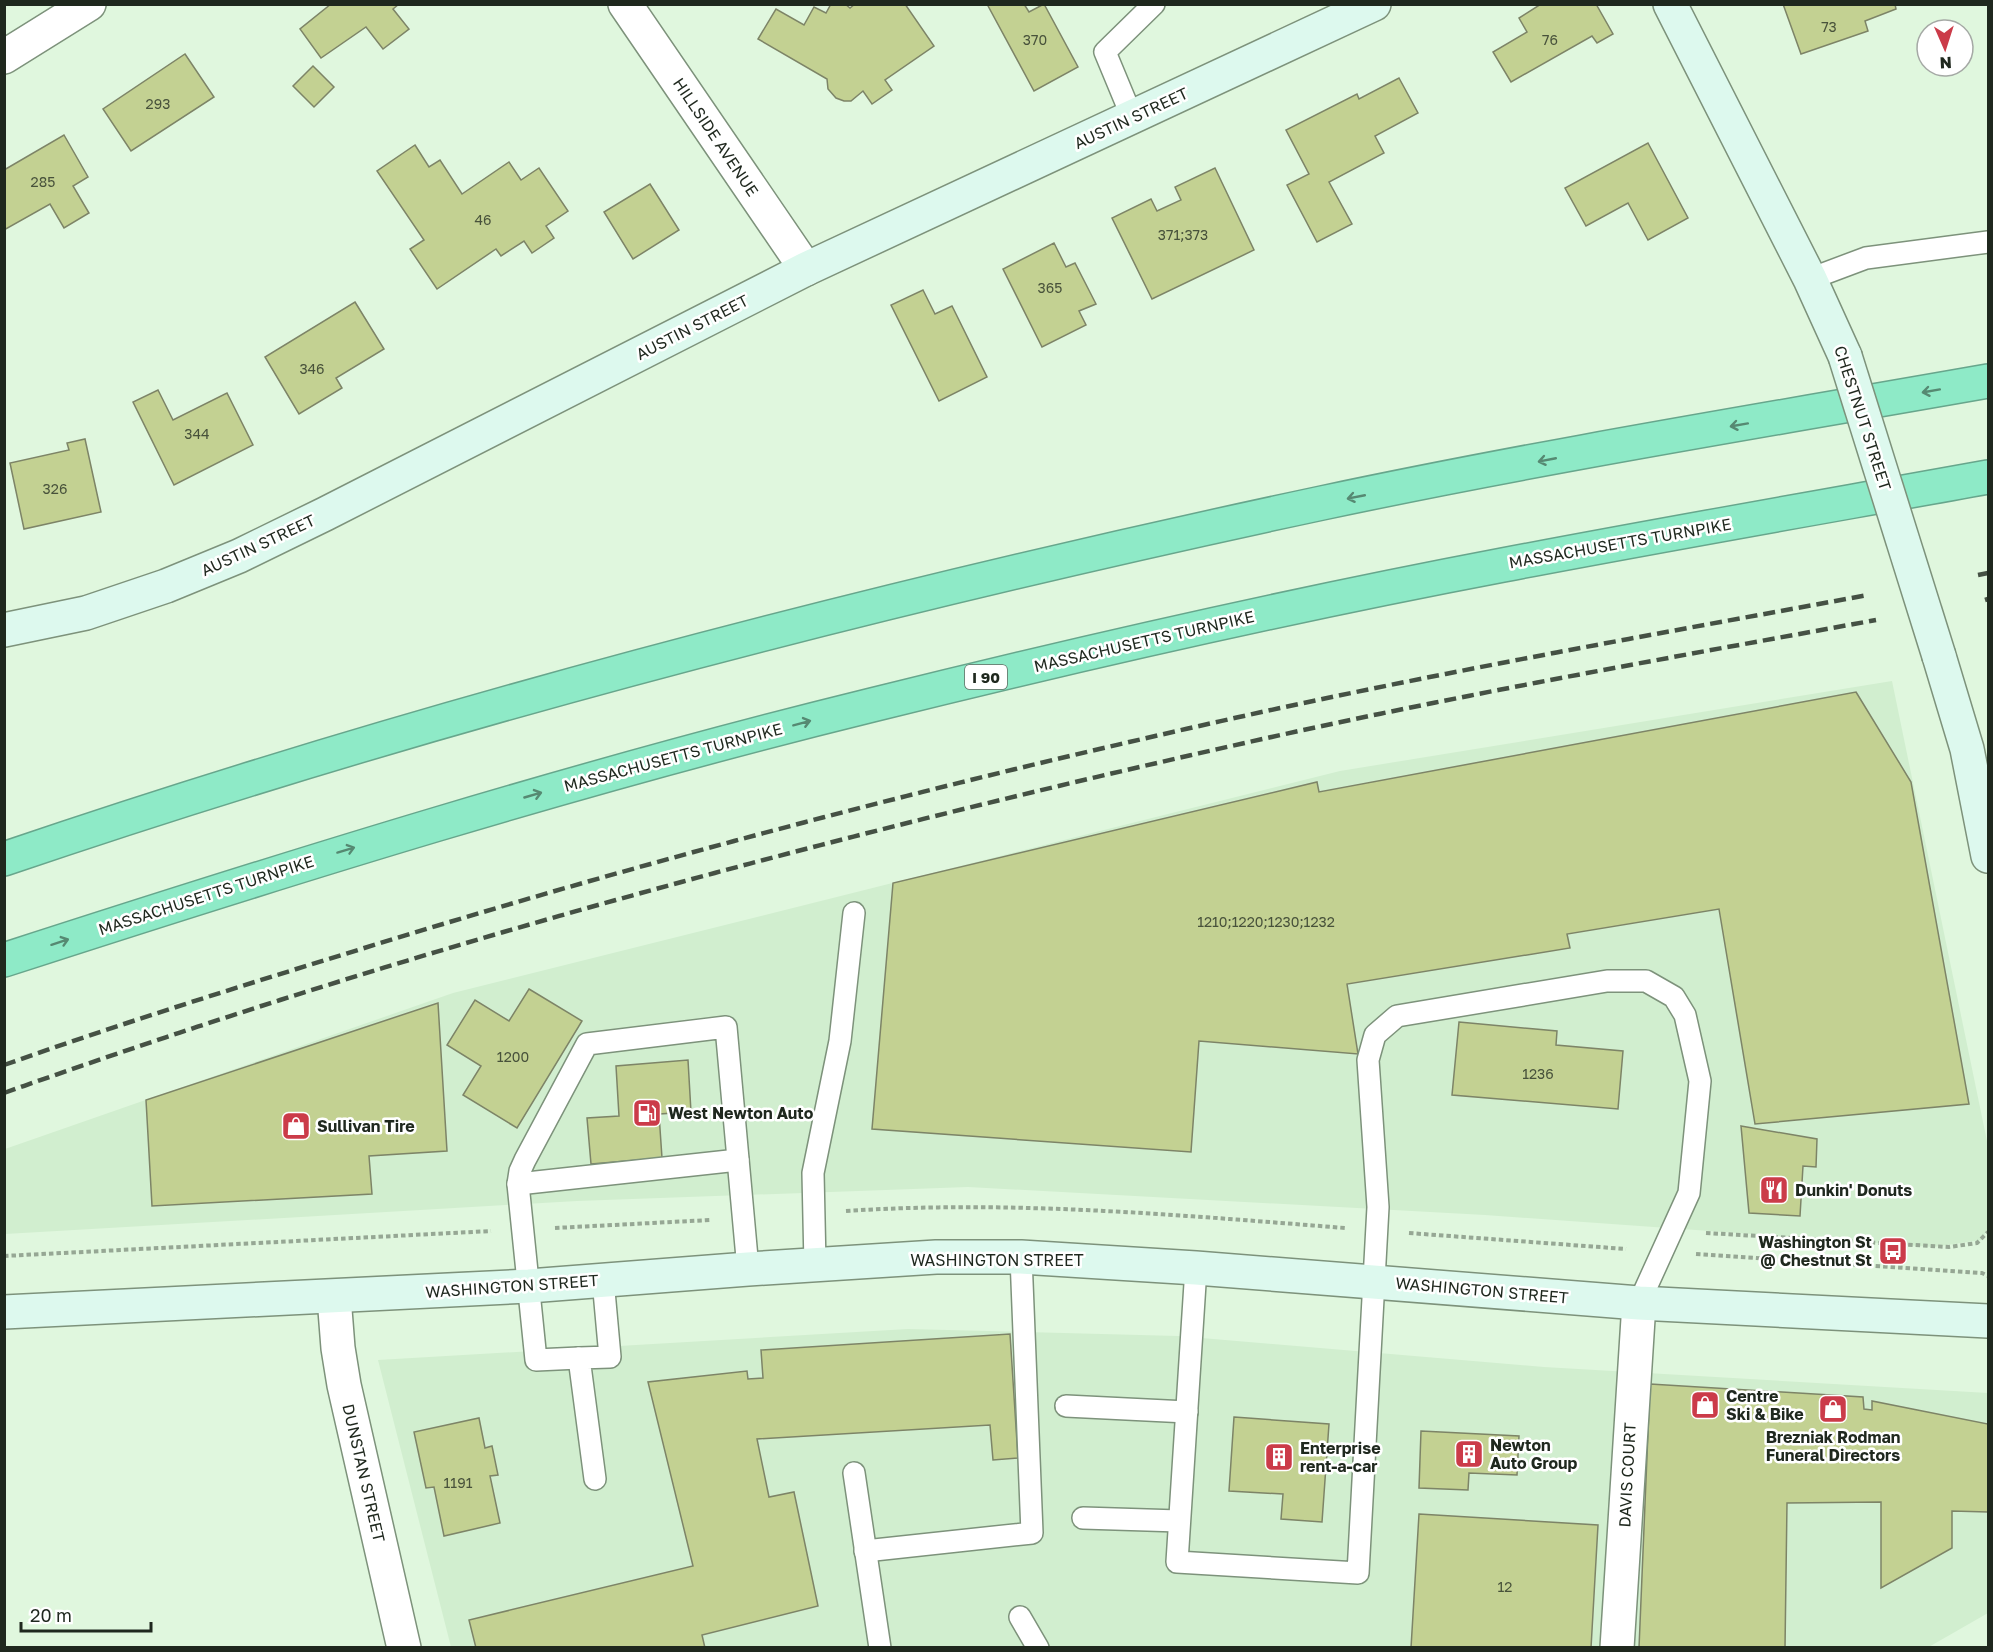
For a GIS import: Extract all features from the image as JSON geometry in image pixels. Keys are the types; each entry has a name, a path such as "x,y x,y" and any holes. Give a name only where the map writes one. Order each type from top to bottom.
{"highway":[{"path":"4,859 118,821 391,737 562,688 859,610 1326,502 1645,441 1989,381"},
{"name":"MASSACHUSETTS TURNPIKE","path":"4,960 423,827 557,788 868,705 1185,631 1488,568 1989,477"}],"main road":[{"name":"AUSTIN STREET","path":"4,630 86,613 166,586 239,556 806,269 1374,4"},
{"name":"CHESTNUT STREET","path":"1670,4 1810,279 1845,356 1939,656 1978,747 1989,856"},
{"name":"WASHINGTON STREET","path":"4,1312 529,1286 936,1257 1020,1257 1196,1268 1640,1303 1989,1321"}],"street":[{"path":"4,57 89,4"},
{"name":"HILLSIDE AVENUE","path":"625,4 806,269"},
{"name":"DUNSTAN STREET","path":"334,1297 344,1385 404,1647"},
{"name":"DAVIS COURT","path":"1617,1647 1640,1303"}],"lane":[{"path":"1132,117 1105,52 1154,4"},
{"path":"1810,279 1866,258 1989,242"},
{"path":"815,1265 813,1173 838,1053 854,913"},
{"path":"1196,1268 1177,1562 1358,1573 1378,1207 1368,1060 1375,1035 1397,1016 1607,981 1646,981 1674,997 1685,1015 1700,1082 1689,1192 1640,1303"},
{"path":"603,1280 610,1357 536,1360 518,1184 525,1160 587,1044 726,1027 748,1269"},
{"path":"518,1184 738,1160"},
{"path":"866,1551 1032,1533 1020,1257"},
{"path":"579,1358 595,1479"},
{"path":"1065,1406 1187,1412"},
{"path":"854,1473 880,1647"},
{"path":"1083,1518 1179,1521"},
{"path":"1020,1617 1038,1647"}],"path":[{"path":"1698,1232 1949,1247 1977,1243 1988,1232"},
{"path":"1988,1232 1989,1238"},
{"path":"1663,1251 1989,1275"}],"shaded area":[{"path":"1892,681 1988,1146 1988,1227 1982,1240 1933,1247 1485,1215 968,1187 577,1201 5,1234 5,1149 453,993 1340,771"},
{"path":"908,1329 1178,1336 1544,1367 1988,1393 1988,1613 1927,1648 451,1647 378,1360"}],"building":[{"path":"331,4 399,4 393,9 409,29 383,49 366,27 321,58 300,29"},
{"path":"831,4 845,4 850,8 855,4 905,4 934,46 885,80 892,90 872,104 863,91 851,101 836,98 828,89 827,79 758,39 776,9 804,25 814,7 826,13"},
{"path":"987,4 1024,4 1029,12 1044,4 1078,67 1034,91"},
{"path":"1541,4 1596,4 1613,34 1597,43 1592,36 1511,82 1493,52 1527,32 1519,18"},
{"path":"1783,4 1895,4 1896,9 1865,21 1868,31 1801,54"},
{"path":"185,54 214,97 131,151 103,109"},
{"path":"313,66 334,87 314,107 293,86"},
{"path":"1399,78 1418,113 1375,136 1384,153 1329,182 1352,224 1317,242 1287,185 1309,174 1286,130 1357,94 1359,99"},
{"path":"64,135 88,177 73,186 89,213 64,228 50,204 4,230 4,170"},
{"path":"1648,143 1688,218 1648,240 1628,203 1586,226 1565,188"},
{"path":"415,145 429,167 440,160 462,194 509,162 521,180 539,168 568,211 546,226 554,238 532,253 524,241 501,256 496,249 437,289 410,249 424,240 377,171"},
{"path":"1215,168 1254,250 1152,299 1112,218 1151,199 1157,211 1181,200 1175,187"},
{"path":"650,184 679,230 633,259 604,212"},
{"path":"1054,243 1066,267 1075,263 1096,304 1079,311 1086,325 1042,347 1003,269"},
{"path":"923,290 935,314 952,306 987,377 939,401 891,305"},
{"path":"355,302 384,349 336,378 342,388 299,414 265,357"},
{"path":"158,390 173,420 227,393 253,445 174,485 133,402"},
{"path":"85,439 101,512 24,529 10,463 69,450 67,443"},
{"path":"1856,692 1911,782 1969,1104 1755,1124 1719,909 1567,934 1570,948 1347,984 1358,1054 1199,1041 1191,1152 872,1129 893,883 1317,782 1319,792"},
{"path":"529,989 582,1021 517,1128 463,1095 481,1066 447,1045 475,1000 509,1021"},
{"name":"Sullivan Tire","path":"438,1003 447,1151 369,1156 372,1194 152,1206 146,1100"},
{"path":"1459,1022 1557,1031 1556,1045 1623,1051 1618,1109 1452,1095"},
{"name":"West Newton Auto","path":"688,1060 691,1112 659,1114 662,1158 591,1164 587,1118 619,1116 616,1066"},
{"name":"Dunkin' Donuts","path":"1741,1126 1817,1139 1816,1167 1803,1166 1800,1216 1749,1213"},
{"path":"1010,1334 1018,1458 993,1460 990,1425 757,1439 769,1497 794,1492 818,1606 702,1635 705,1648 476,1648 469,1620 693,1566 648,1382 747,1371 748,1379 763,1378 761,1350"},
{"path":"1650,1384 1863,1397 1864,1409 1872,1410 1872,1401 1988,1424 1988,1512 1952,1511 1952,1548 1881,1588 1881,1502 1787,1503 1785,1648 1639,1648"},
{"name":"Enterprise rent-a-car","path":"1234,1417 1329,1424 1322,1522 1281,1519 1283,1494 1229,1491"},
{"path":"479,1418 485,1448 492,1446 498,1475 490,1476 500,1523 444,1536 434,1487 426,1488 414,1432"},
{"name":"Newton Auto Group","path":"1421,1431 1519,1436 1517,1475 1469,1473 1468,1490 1419,1488"},
{"path":"1419,1514 1598,1525 1591,1648 1411,1648"}],"railway":[{"path":"1978,575 1988,573"},
{"path":"4,1065 302,967 461,919 693,852 927,791 1280,708 1574,649 1868,595"},
{"path":"4,1093 161,1039 479,939 800,850 1123,771 1359,718 1580,674 1876,620"}],"place":[{"name":"West Newton Auto","path":"647,1113"},
{"name":"Sullivan Tire","path":"296,1126"},
{"name":"Dunkin' Donuts","path":"1774,1190"},
{"name":"Washington St @ Chestnut St","path":"1893,1251"},
{"name":"Centre Ski & Bike","path":"1705,1405"},
{"name":"Brezniak Rodman Funeral Directors","path":"1833,1409"},
{"name":"Newton Auto Group","path":"1469,1454"},
{"name":"Enterprise rent-a-car","path":"1279,1457"}]}
